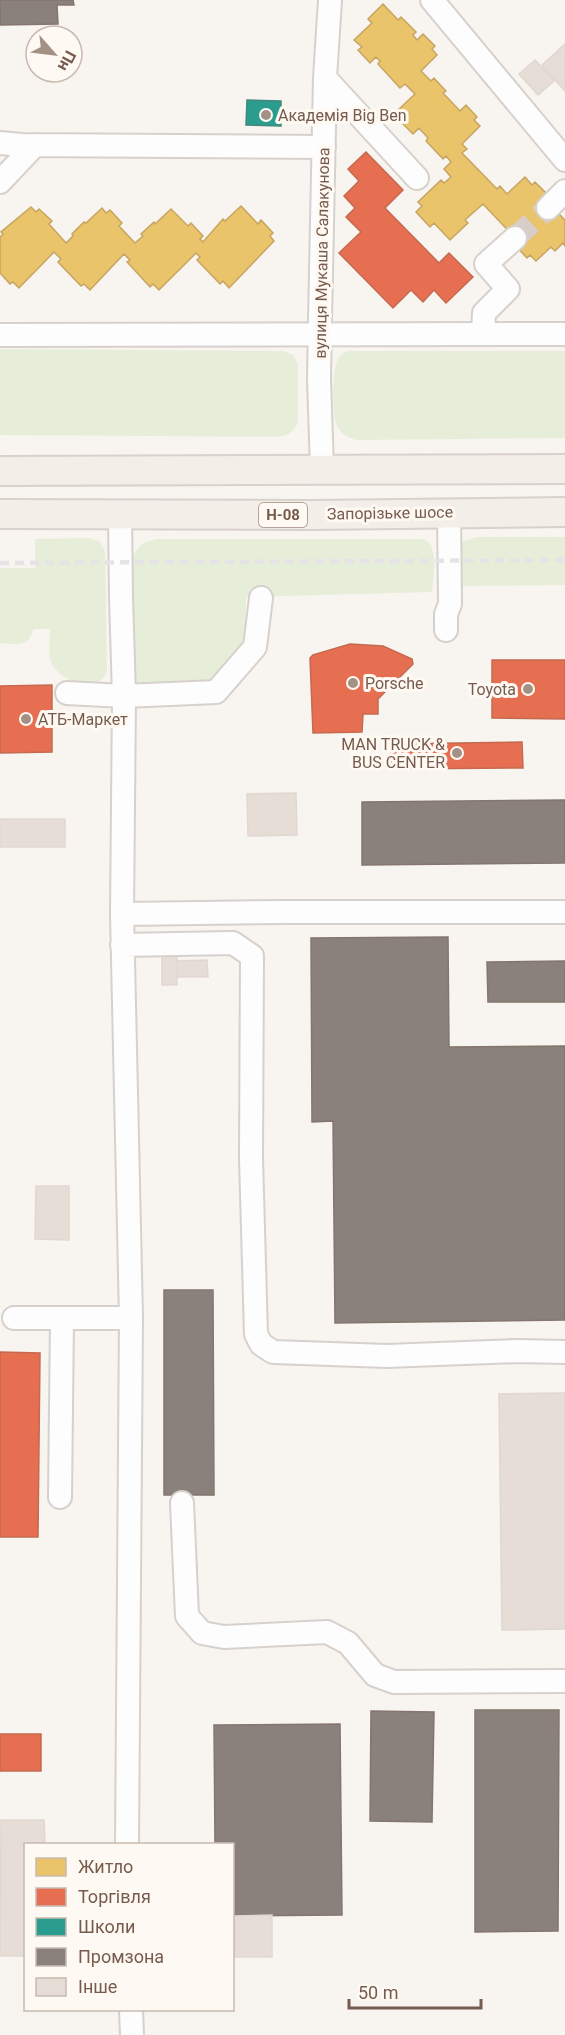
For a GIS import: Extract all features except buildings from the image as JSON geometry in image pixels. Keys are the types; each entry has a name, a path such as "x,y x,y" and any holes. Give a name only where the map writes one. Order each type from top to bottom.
{"main road":[{"path":"0,471 565,469"},
{"name":"Запорізьке шосе","path":"0,514 312,515 565,512"}],"street":[{"name":"вулиця Мукаша Салакунова","path":"322,469 319,380 325,78 330,0"},
{"path":"432,0 565,160"},
{"path":"325,78 417,178"},
{"path":"0,143 324,147"},
{"path":"0,182 35,145"},
{"path":"548,208 565,191"},
{"path":"483,334 484,314 508,289 486,264 515,238"},
{"path":"0,335 565,334"},
{"path":"446,630 446,615 450,604 449,512"},
{"path":"120,514 124,696 122,945 131,1318 127,1843"},
{"path":"67,693 124,696 216,692 255,648 261,598"},
{"path":"122,914 565,912"},
{"path":"122,945 233,943 252,956 251,1158 256,1334 261,1344 273,1352 387,1356 518,1351 565,1352"},
{"path":"14,1318 131,1318"},
{"path":"60,1497 62,1319"},
{"path":"182,1503 187,1616 202,1633 224,1637 327,1632 348,1642 375,1675 394,1682 565,1681"},
{"path":"131,2011 132,2035"}],"green space":[{"path":"0,349 284,351 293,355 298,364 298,422 290,433 277,437 0,435"},
{"path":"347,351 565,351 565,438 353,439 337,426 333,404 335,367 342,354"},
{"path":"476,537 565,537 565,585 459,586 461,542"},
{"path":"88,538 99,541 105,551 107,671 97,682 81,684 65,677 53,666 49,653 50,629 33,629 29,639 25,642 0,643 0,568 35,568 35,539"},
{"path":"158,539 424,539 429,543 434,556 432,592 246,597 245,659 236,679 129,688 132,558 142,544"}],"tunnel":[{"path":"515,238 548,208"}],"railway":[{"path":"0,563 565,560"}],"place":[{"name":"Академія Big Ben","path":"266,115"},
{"name":"Porsche","path":"353,683"},
{"name":"Toyota","path":"528,689"},
{"name":"АТБ-Маркет","path":"26,719"},
{"name":"MAN TRUCK & BUS CENTER","path":"457,753"}]}
